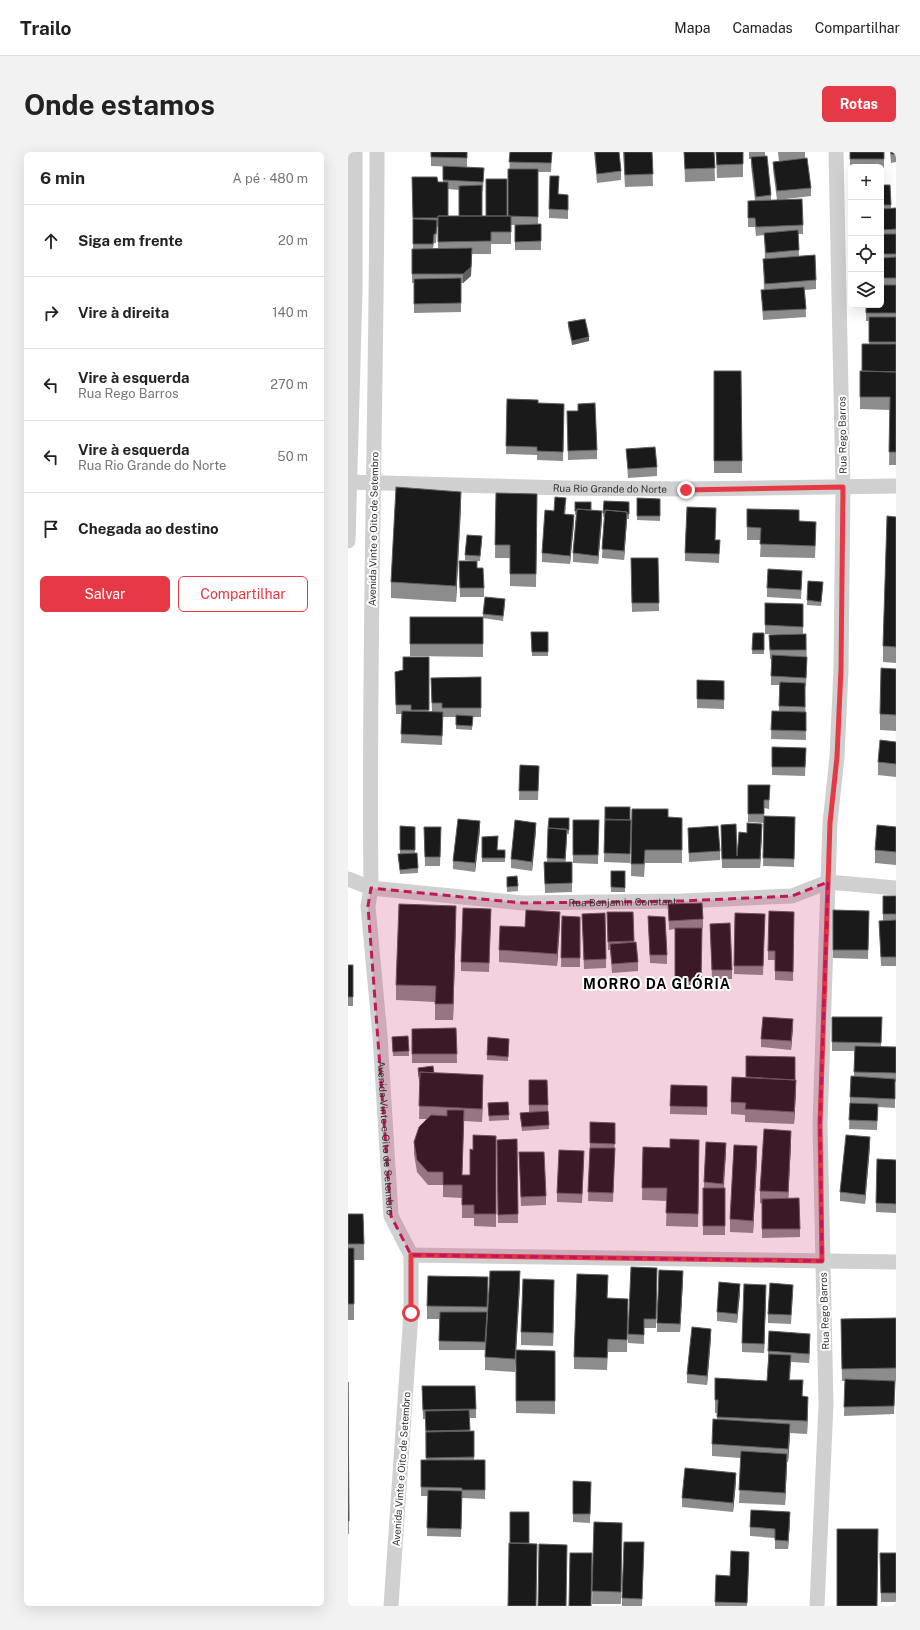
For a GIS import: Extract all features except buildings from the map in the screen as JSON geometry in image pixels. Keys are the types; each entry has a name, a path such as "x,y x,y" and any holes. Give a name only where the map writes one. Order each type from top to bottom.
{"street":[{"path":"348,541 348,482 355,291 355,152"},
{"name":"Avenida Vinte e Oito de Setembro","path":"377,152 377,292 373,483 371,888 368,906 380,1036 391,1216 411,1255 411,1313 392,1606"},
{"name":"Rua Rego Barros","path":"816,1606 826,1404 820,1124 830,823 837,757 841,669 843,487 836,152"},
{"path":"355,291 377,292"},
{"name":"Rua Rio Grande do Norte","path":"348,482 686,490 896,486"},
{"name":"Rua Benjamin Constant","path":"348,879 371,888 524,903 682,901 792,896 828,882 896,888"},
{"path":"348,884 368,906"},
{"path":"411,1255 896,1262"}],"highlighted area":[{"path":"828,882 820,1124 822,1261 411,1255 391,1216 368,906 371,888 523,903 682,901 792,896"}],"district":[{"name":"MORRO DA GLÓRIA","path":"657,984"}],"route":[{"path":"411,1313 411,1255 822,1261 820,1124 830,823 837,757 841,669 843,487 686,490"}]}
